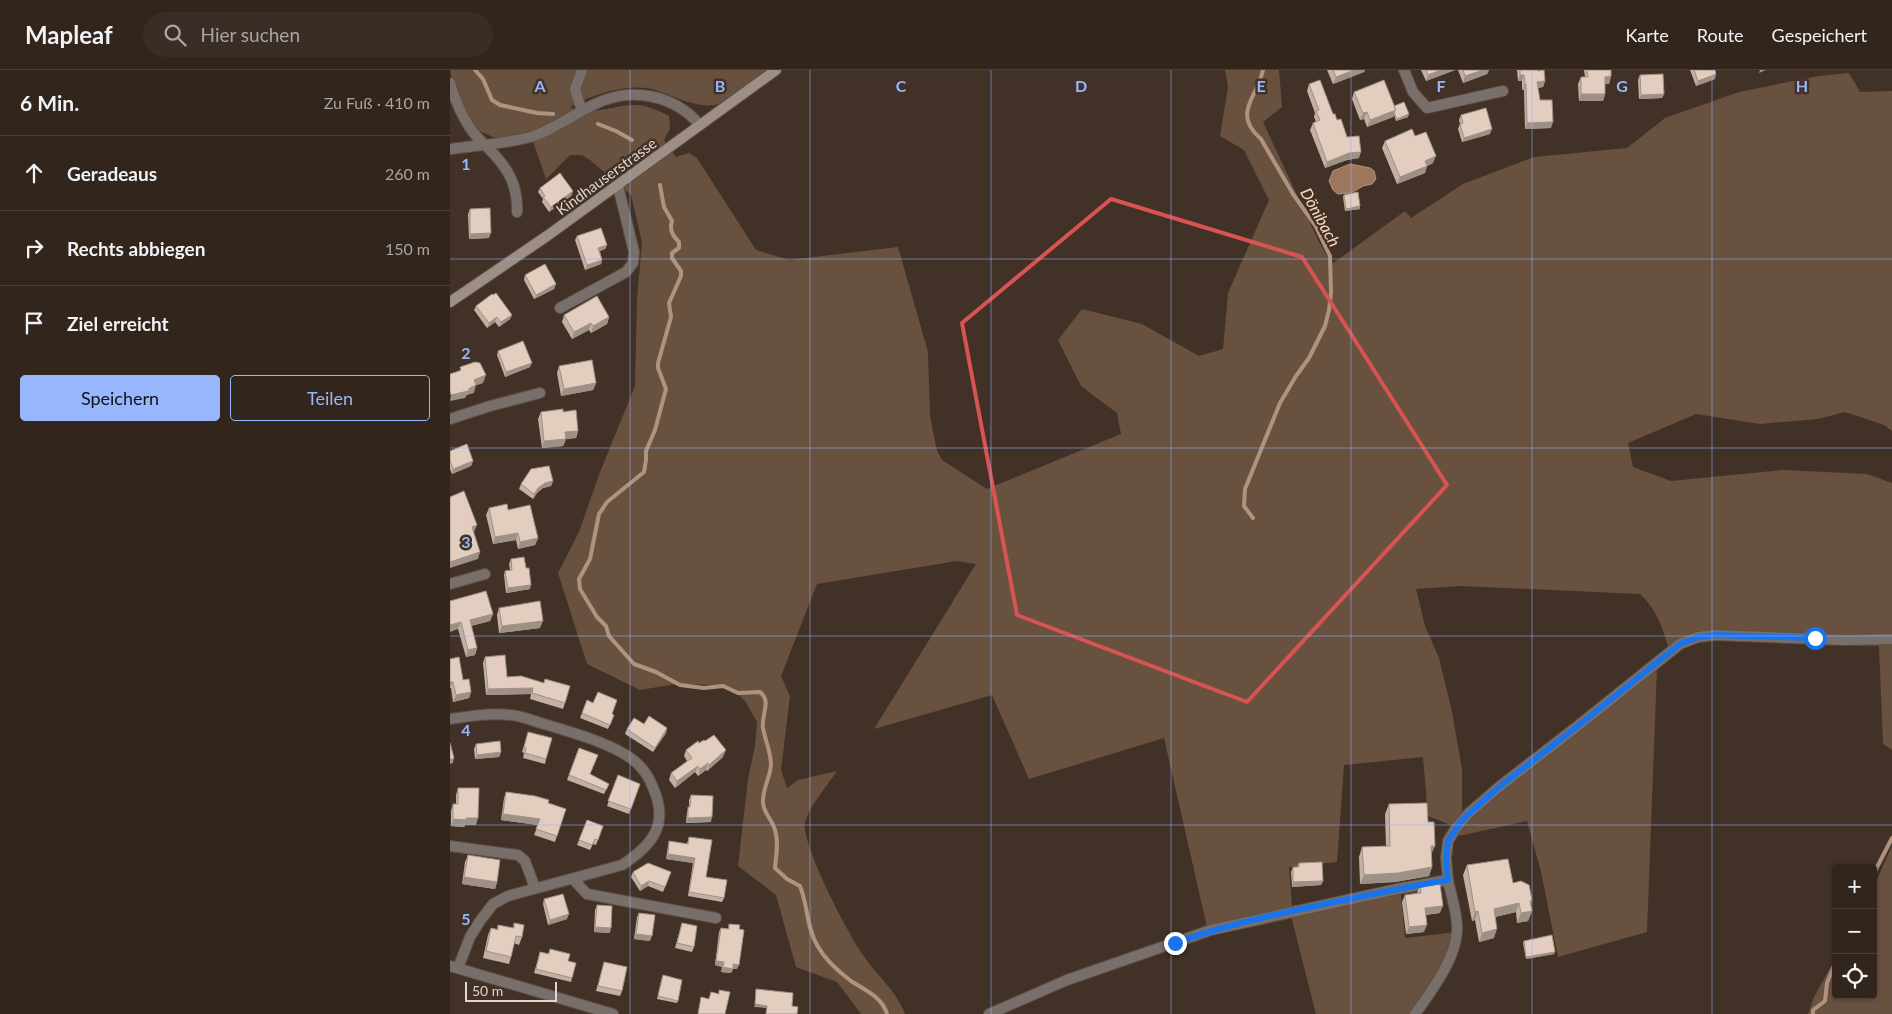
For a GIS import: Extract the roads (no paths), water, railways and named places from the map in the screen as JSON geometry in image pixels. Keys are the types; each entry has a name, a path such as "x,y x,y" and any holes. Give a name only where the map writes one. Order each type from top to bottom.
{"street":[{"path":"582,70 575,90 582,111"},
{"name":"Kindhauserstrasse","path":"450,302 618,186 776,70"},
{"path":"1404,70 1413,92 1427,108 1502,91"},
{"path":"450,82 454,96 470,128 498,159 514,185 517,196 517,212"},
{"path":"450,149 509,142 535,135 565,122 595,104 628,95 647,95 676,104 700,125"},
{"path":"560,308 626,272 633,263 634,252 618,186"},
{"path":"450,419 540,393"},
{"path":"450,584 484,574"},
{"path":"1415,1014 1440,978 1456,938 1457,924 1448,880 1446,858 1448,841 1462,820 1499,787 1680,644 1698,637 1714,635 1845,640 1892,639"},
{"path":"450,719 479,714 520,717 599,743 633,760 645,772 659,801 660,814 658,826 652,840 637,855 622,865 534,888 508,896 493,904 470,937 454,967 613,1014"},
{"path":"450,846 518,855 525,861 534,888"},
{"path":"573,879 586,894 716,918"},
{"path":"988,1014 1067,980 1211,930 1397,888 1448,880"}],"waterway":[{"path":"475,70 483,79 492,100 500,105 537,113 553,114"},
{"name":"Dönibach","path":"1253,518 1244,506 1245,489 1280,403 1309,358 1325,326 1331,293 1330,256 1315,225 1293,194 1261,139 1252,130 1248,121 1249,105 1263,70"},
{"path":"598,124 632,140"},
{"path":"660,185 664,207 672,221 672,233 679,242 679,248 672,253 672,258 681,271 681,276 669,303 671,317 658,363 666,389 655,430 646,451 644,472 607,502 599,514 590,559 579,579 580,589 597,617 606,626 609,636 634,664 656,672 680,685 704,688 723,686 738,693 760,692 763,696 766,704 763,728 771,765 763,803 774,826 777,839 775,868 787,879 800,886 813,938 824,955 846,977 877,998 887,1014"},
{"path":"1877,867 1892,838"},
{"path":"1813,1014 1813,1010 1825,1001 1827,983 1832,971"}]}
